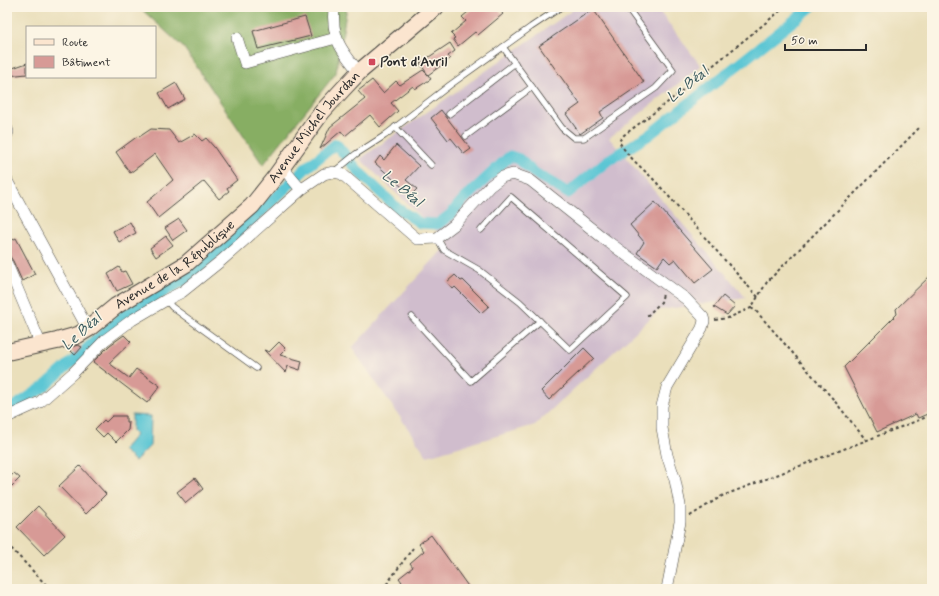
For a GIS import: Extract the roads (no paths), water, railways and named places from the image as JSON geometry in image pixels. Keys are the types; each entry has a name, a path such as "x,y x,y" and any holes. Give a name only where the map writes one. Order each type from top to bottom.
{"main road":[{"name":"Avenue Michel Jourdan","path":"252,206 286,171 322,112 360,72 436,7"},
{"name":"Avenue de la République","path":"7,352 78,335 88,329 116,306 186,264 252,206"}],"street":[{"path":"334,7 333,20 336,38 341,49 360,72"},
{"path":"237,38 245,63 336,38"},
{"path":"7,129 7,134"},
{"path":"286,171 300,187"},
{"path":"7,417 40,402 73,373 105,340 132,320 182,292 222,260 300,187 324,174 333,172 342,174 417,239 437,238 454,225 490,186 502,177 513,174 530,180 607,241 666,286 686,299 701,313 704,321 699,335 667,387 662,406 662,428 667,455 675,480 680,505 680,522 667,589"},
{"path":"7,181 88,329"},
{"path":"7,264 41,345"}],"lane":[{"path":"333,172 503,47 561,7"},
{"path":"503,47 562,128 574,138 584,138 656,88 673,70 627,7"},
{"path":"449,114 515,63"},
{"path":"466,136 532,87"},
{"path":"395,127 431,165"},
{"path":"437,238 444,250 479,270 520,302 570,350 627,297 511,197 481,230"},
{"path":"166,300 172,307 256,368"},
{"path":"412,317 471,381 540,321"}],"water":[{"path":"132,415 151,416 150,446 135,461 123,450 136,435 132,431"}],"waterway":[{"name":"Le Béal","path":"7,409 17,405 45,386 124,315 186,279 235,237 306,168 336,144 360,173 397,208 420,223 438,224 450,215 461,202 510,156 519,159 533,172 568,193 607,161 649,135 811,7"}],"place":[{"name":"Pont d'Avril","path":"372,62"}]}
